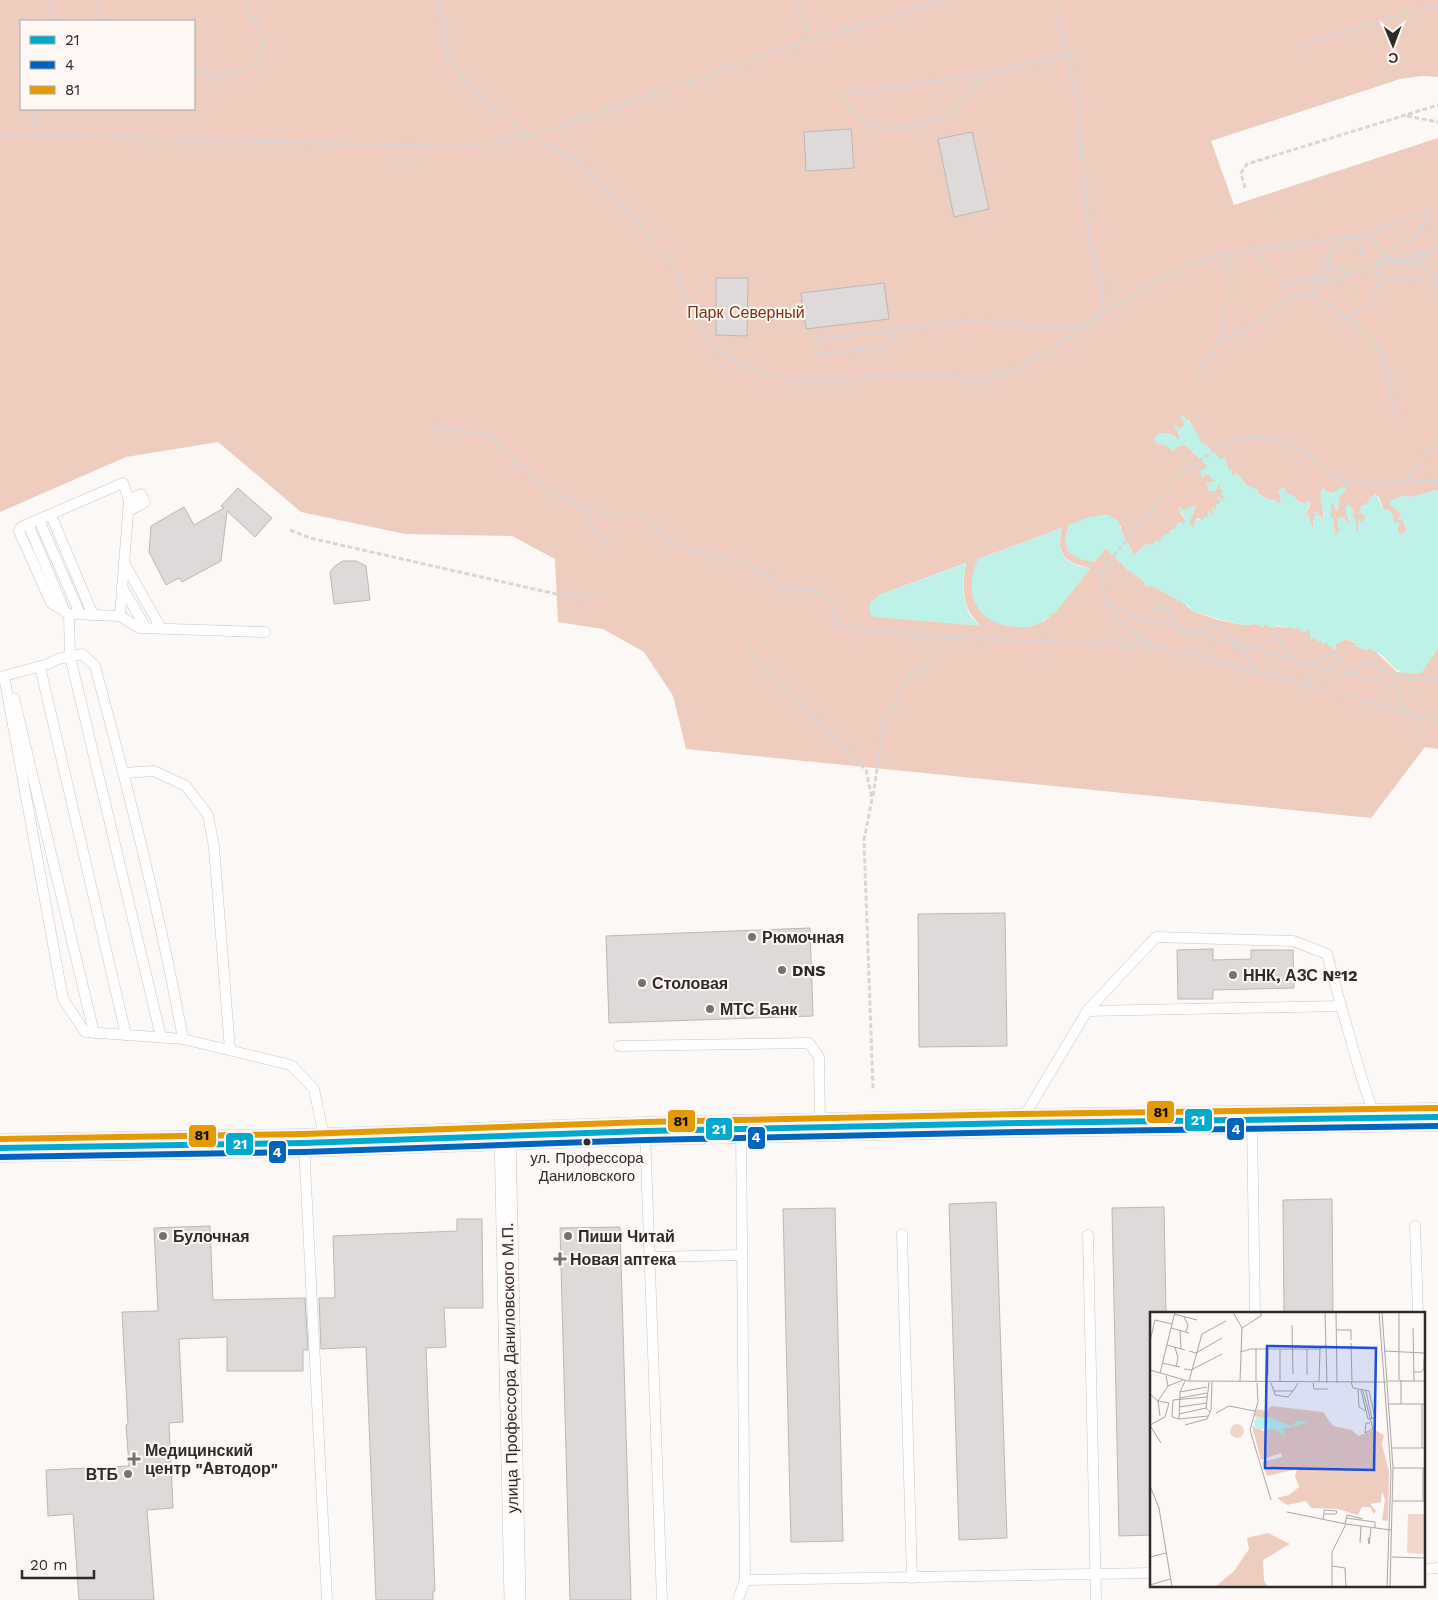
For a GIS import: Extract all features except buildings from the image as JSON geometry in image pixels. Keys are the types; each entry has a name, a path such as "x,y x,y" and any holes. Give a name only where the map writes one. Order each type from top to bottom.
{"main road":[{"path":"0,1148 315,1143 644,1131 820,1127 1438,1116"}],"street":[{"name":"улица Профессора Даниловского М.П.","path":"505,1136 515,1600"}],"lane":[{"path":"123,615 122,588 129,511 129,500 123,483 21,527 20,531 51,603 71,613 123,615 139,628 265,632"},
{"path":"129,500 141,494 145,502 129,511"},
{"path":"51,515 93,614"},
{"path":"39,520 71,613 70,656 161,1037"},
{"path":"124,563 161,628"},
{"path":"122,588 146,628"},
{"path":"183,1039 167,954 124,773 95,666 82,654 58,659 40,667 4,676 63,999 85,1032 183,1039 291,1065 314,1089 327,1600"},
{"path":"40,667 126,1034"},
{"path":"8,675 94,1033"},
{"path":"124,773 154,771 186,786 208,815 214,847 230,1050"},
{"path":"1020,1123 1087,1011 1156,937 1294,941 1327,954 1362,1079 1376,1118"},
{"path":"1087,1011 1341,1006"},
{"path":"619,1046 809,1043 819,1057 820,1127"},
{"path":"1252,1119 1256,1312"},
{"path":"738,1600 746,1580 741,1129"},
{"path":"644,1131 662,1600"},
{"path":"1415,1226 1418,1312"},
{"path":"902,1234 912,1578"},
{"path":"1088,1235 1096,1600"},
{"path":"649,1257 742,1255"},
{"path":"746,1580 1150,1573"}],"path":[{"path":"50,0 55,20"},
{"path":"100,0 100,20"},
{"path":"195,71 207,76 234,74 255,63 265,50 247,0"},
{"path":"439,0 448,60 480,97 529,136 571,157 636,223 673,264 693,312 714,346 740,366 774,378 816,380 929,375 979,380 1014,369 1041,355 1146,286 1185,267 1227,253 1347,236 1359,236 1438,210"},
{"path":"796,0 812,40"},
{"path":"0,134 464,147 529,136 812,40 944,0"},
{"path":"898,329 888,346 817,355 815,340 898,329 974,320 1054,330 1090,322 1101,308 1103,289 1090,242 1083,176 1080,113 1054,0"},
{"path":"1302,46 1438,4"},
{"path":"985,74 948,113 923,125 896,128 871,124 849,109 840,95 985,74 1067,54"},
{"path":"1245,188 1241,173 1247,164 1438,105"},
{"path":"35,135 36,110"},
{"path":"1406,116 1438,122"},
{"path":"1379,244 1391,248 1402,246 1413,240 1429,214"},
{"path":"1368,233 1382,249 1376,276"},
{"path":"1330,268 1324,269 1319,266 1320,262 1327,258 1330,252 1347,236"},
{"path":"1359,236 1363,263 1376,276 1380,287"},
{"path":"1362,253 1368,248 1376,247 1382,249"},
{"path":"1391,248 1387,251 1387,257 1392,261"},
{"path":"1392,261 1404,253 1417,254 1438,248"},
{"path":"1255,250 1264,263 1287,286 1297,281 1327,282 1380,262 1415,263 1422,261 1434,250"},
{"path":"1221,341 1226,306 1227,253"},
{"path":"1404,253 1403,258 1406,262"},
{"path":"1406,262 1417,254"},
{"path":"1411,259 1417,254"},
{"path":"1417,254 1422,261 1421,266"},
{"path":"1327,258 1338,269 1352,273"},
{"path":"1411,259 1438,278"},
{"path":"1312,282 1324,276 1330,268 1330,262"},
{"path":"1357,271 1370,273 1388,280 1404,278 1438,284"},
{"path":"1349,320 1354,311 1370,303 1377,289 1388,280"},
{"path":"1194,375 1221,341 1256,323 1272,308 1289,297 1303,295 1319,289 1327,282"},
{"path":"1303,295 1326,303 1349,320 1379,347 1383,366 1390,383 1391,404 1399,416"},
{"path":"433,425 472,433 484,432 543,486 573,502 610,517 648,516 670,541 761,573 774,579 778,586 822,593 832,602 838,627 938,637 1156,646 1438,721"},
{"path":"1156,646 1130,633 1114,618 1106,601 1102,586 1103,569 1179,476 1229,441 1260,437 1282,440 1304,451 1322,468 1339,479 1362,484 1386,484 1407,480 1438,482"},
{"path":"1407,480 1427,452 1438,442"},
{"path":"588,513 595,530 607,547"},
{"path":"290,530 310,538 578,599 589,595 599,595"},
{"path":"1106,601 1140,619 1397,687 1410,714"},
{"path":"1140,619 1164,605 1199,657"},
{"path":"1191,632 1220,625 1239,645 1258,673"},
{"path":"1254,649 1278,635 1315,688"},
{"path":"748,645 760,667 866,770 872,799"},
{"path":"1308,663 1334,652 1353,675"},
{"path":"872,1089 864,840 884,722 907,678 936,661"},
{"path":"1353,675 1367,663 1408,680 1424,678 1438,683"}],"green space":[{"name":"Парк Северный","path":"0,0 1438,0 1438,77 1422,76 1400,79 1211,141 1234,205 1438,138 1438,490 1412,497 1402,496 1395,508 1402,516 1407,531 1399,535 1388,510 1384,510 1379,497 1375,494 1366,505 1361,507 1365,520 1361,523 1359,520 1358,534 1356,532 1355,519 1346,511 1350,524 1345,519 1340,531 1335,536 1333,518 1331,519 1327,512 1330,502 1337,511 1339,507 1338,499 1341,495 1326,492 1323,487 1321,499 1323,519 1313,511 1317,515 1312,527 1307,514 1301,517 1310,506 1309,501 1306,504 1300,502 1285,492 1284,488 1280,489 1281,504 1256,492 1236,473 1235,476 1232,475 1231,469 1229,472 1225,458 1221,460 1207,446 1200,442 1189,420 1180,430 1174,428 1178,430 1180,442 1173,435 1163,444 1175,448 1186,446 1208,466 1202,477 1208,473 1215,479 1209,483 1209,489 1214,491 1214,493 1218,485 1220,485 1224,490 1222,495 1226,496 1219,504 1216,504 1217,512 1204,521 1197,518 1194,528 1189,524 1194,512 1184,510 1180,513 1185,520 1185,524 1153,546 1146,544 1134,555 1121,531 1121,526 1109,515 1098,516 1069,525 1065,541 1106,548 1127,569 1144,581 1145,585 1152,586 1182,601 1192,611 1218,620 1244,625 1256,624 1264,627 1264,624 1286,628 1290,626 1308,630 1315,638 1327,641 1336,650 1336,644 1345,639 1358,644 1356,646 1365,650 1372,648 1397,672 1421,673 1438,648 1438,749 1425,747 1371,818 686,749 673,696 644,652 603,629 558,622 555,559 512,536 405,534 301,512 218,442 126,457 0,512","holes":["1062,528 1060,545 1064,556 1075,563 1090,568 1055,612 1043,622 978,559","966,563 964,597 974,619 981,625 879,595"]}],"water":[{"path":"1180,415 1186,418 1199,435 1200,442 1221,459 1225,457 1229,472 1231,468 1232,475 1235,476 1236,473 1248,486 1258,489 1258,493 1264,498 1273,500 1275,498 1276,502 1281,504 1278,492 1284,488 1285,492 1294,496 1299,502 1306,504 1310,501 1305,514 1301,517 1308,514 1312,527 1314,526 1314,517 1317,515 1313,512 1313,509 1320,518 1323,519 1324,516 1321,501 1323,487 1326,492 1332,494 1345,486 1346,490 1338,499 1339,507 1337,511 1331,503 1331,513 1328,512 1331,518 1333,518 1335,536 1341,529 1338,528 1337,518 1343,518 1344,516 1346,522 1350,524 1349,517 1346,515 1346,506 1348,504 1354,511 1353,516 1356,532 1358,533 1359,518 1361,522 1365,516 1362,513 1359,514 1360,510 1368,502 1369,498 1376,494 1384,510 1392,512 1394,522 1400,524 1398,529 1399,535 1407,531 1404,521 1398,518 1402,516 1395,508 1389,505 1391,500 1402,496 1412,497 1438,490 1438,648 1421,673 1410,674 1402,672 1391,665 1383,656 1372,651 1372,648 1365,650 1355,646 1357,643 1346,639 1336,644 1336,650 1328,645 1327,642 1322,645 1321,640 1318,642 1315,638 1310,639 1308,630 1303,633 1299,628 1292,629 1290,626 1286,628 1277,625 1275,628 1265,624 1264,627 1256,624 1244,625 1192,611 1188,605 1182,604 1182,601 1177,601 1152,586 1146,587 1144,581 1128,570 1106,548 1095,562 1082,560 1068,552 1065,541 1069,525 1089,517 1109,515 1119,522 1121,531 1134,555 1146,544 1153,546 1154,541 1159,542 1165,536 1163,533 1170,535 1169,531 1176,528 1178,522 1184,524 1185,520 1178,507 1186,510 1196,505 1189,524 1194,528 1195,519 1204,521 1204,515 1207,519 1208,511 1211,516 1213,514 1212,507 1217,510 1216,504 1221,502 1217,498 1220,496 1222,500 1226,496 1221,493 1224,490 1219,489 1220,485 1218,485 1214,494 1214,491 1206,489 1210,488 1206,484 1213,482 1214,479 1211,479 1207,473 1202,478 1200,471 1208,466 1186,446 1179,446 1173,451 1167,446 1159,444 1154,439 1159,434 1170,433 1180,441 1178,431 1174,428 1175,424 1180,430 1183,428 1184,424"},
{"path":"1062,528 1060,544 1064,556 1074,564 1090,568 1055,612 1042,622 1027,627 1003,625 983,614 976,605 972,584 973,572 978,559"},
{"path":"967,563 963,583 964,598 972,618 982,626 874,617 870,613 870,603 879,595"}],"transit line":[{"name":"81","path":"0,1139 304,1134 645,1122 1438,1108"},
{"name":"21","path":"0,1148 304,1143 645,1131 1438,1117"},
{"name":"4","path":"0,1157 304,1152 645,1140 1438,1126"}],"place":[{"name":"Рюмочная","path":"752,937"},
{"name":"DNS","path":"782,970"},
{"name":"ННК, АЗС №12","path":"1233,975"},
{"name":"Столовая","path":"642,983"},
{"name":"МТС Банк","path":"710,1009"},
{"name":"ул. Профессора Даниловского","path":"587,1142"},
{"name":"Булочная","path":"163,1236"},
{"name":"Пиши Читай","path":"568,1236"},
{"name":"Новая аптека","path":"560,1259"},
{"name":"Медицинский центр \"Автодор\"","path":"134,1459"},
{"name":"ВТБ","path":"128,1474"}]}
